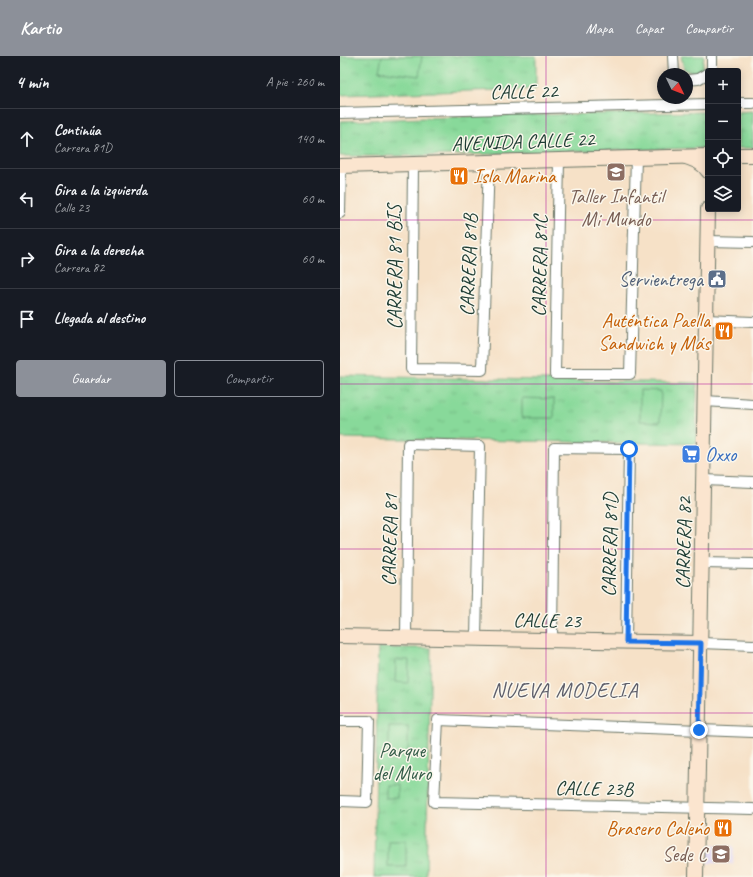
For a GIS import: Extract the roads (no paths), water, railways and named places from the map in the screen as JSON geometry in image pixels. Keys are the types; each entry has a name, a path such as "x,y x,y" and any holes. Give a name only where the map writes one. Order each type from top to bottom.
{"street":[{"path":"674,56 674,68"},
{"path":"710,68 712,56"},
{"path":"693,79 698,79 705,74"},
{"name":"CALLE 22","path":"340,113 657,102"},
{"name":"CALLE 22","path":"693,103 705,104"},
{"path":"741,103 753,103"},
{"path":"741,155 753,155"},
{"path":"682,156 700,163 705,167"},
{"name":"AVENIDA CALLE 22","path":"341,166 705,156"},
{"name":"CARRERA 81C","path":"559,160 555,374 630,374 636,157"},
{"name":"CARRERA 81B","path":"411,369 482,370 489,162"},
{"name":"CARRERA 81 BIS","path":"411,369 413,164"},
{"path":"340,213 341,166"},
{"name":"CARRERA 82","path":"696,877 708,212"},
{"path":"708,241 753,242"},
{"path":"706,320 753,322"},
{"path":"705,401 753,404"},
{"name":"CARRERA 81","path":"406,637 408,444 480,446 476,639"},
{"name":"CARRERA 81D","path":"552,640 554,448 629,449 626,642"},
{"path":"704,480 753,482"},
{"path":"702,563 753,564"},
{"name":"CALLE 23","path":"340,636 753,645"},
{"name":"CALLE 23B","path":"699,730 438,720 434,802 753,809"},
{"path":"340,721 369,721 367,802 340,801"},
{"path":"699,730 753,732"}],"place":[{"name":"Taller Infantil Mi Mundo","path":"616,172"},
{"name":"Isla Marina","path":"459,176"},
{"name":"Servientrega","path":"717,279"},
{"name":"Auténtica Paella Sandwich y Más","path":"724,331"},
{"name":"Oxxo","path":"691,454"},
{"name":"Brasero Caleńo","path":"723,828"},
{"name":"Sede C","path":"721,854"}],"district":[{"name":"NUEVA MODELIA","path":"565,690"}],"park label":[{"name":"Parque del Muro","path":"402,762"}]}
